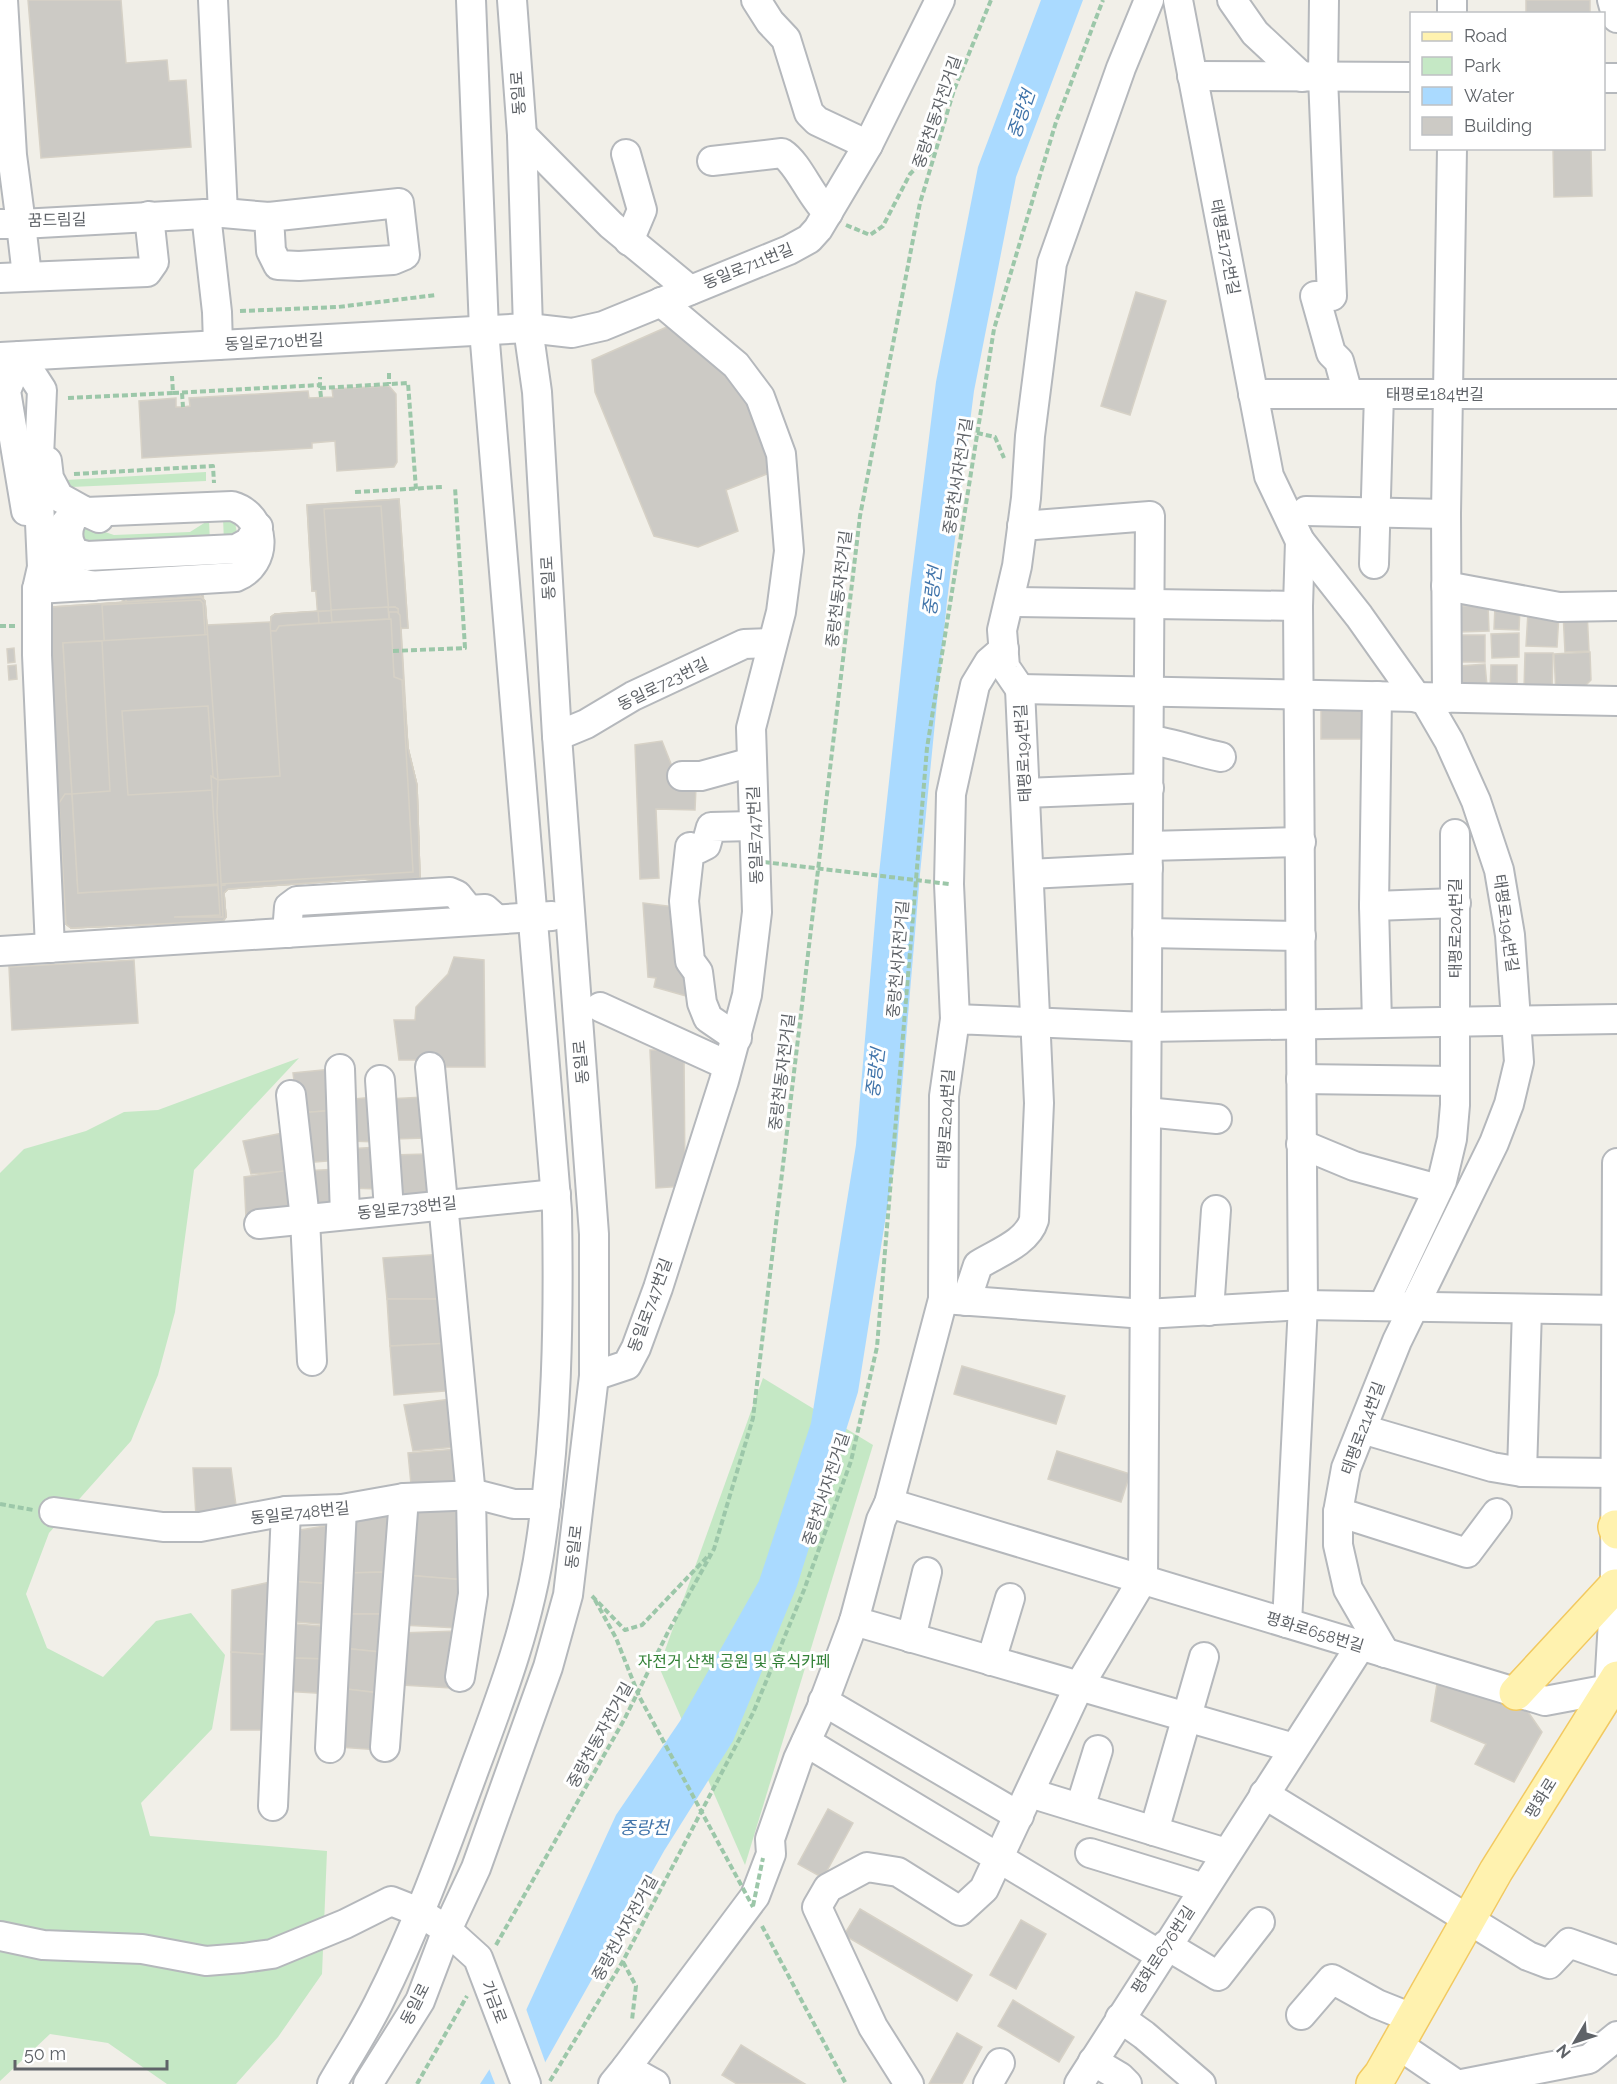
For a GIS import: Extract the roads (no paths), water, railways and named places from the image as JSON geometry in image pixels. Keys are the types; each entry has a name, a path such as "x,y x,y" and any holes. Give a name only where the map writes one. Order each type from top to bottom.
{"main road":[{"path":"1516,1693 1615,1586"},
{"name":"평화로","path":"1373,2084 1467,1920 1614,1687"}],"street":[{"name":"꿈드림길","path":"3,0 12,155 10,224 214,213 269,218 399,203 405,255 393,260 299,266 278,265 271,251 269,218"},
{"path":"213,0 214,213 218,345"},
{"name":"동일로","path":"332,2084 378,2005 419,1912 453,1830 514,1663 541,1542 556,1391 559,1295 556,1194 484,330 471,0"},
{"path":"756,0 770,22 786,39 809,113 817,121 868,145"},
{"name":"동일로711번길","path":"528,328 572,333 603,326 809,239 835,223 868,145 940,0"},
{"path":"1020,689 1005,667 1002,630 1010,602 1022,526 1052,263 1121,68 1149,0"},
{"name":"태평로172번길","path":"1178,0 1269,476 1300,541"},
{"path":"1232,0 1255,33 1313,77"},
{"path":"1324,0 1313,77 1330,236 1332,296 1315,296 1331,353 1339,361 1348,394"},
{"path":"1612,0 1617,18"},
{"name":"동일로","path":"368,2084 420,2001 447,1930 484,1845 548,1667 568,1594 594,1376 594,1234 557,736 537,392 528,328 522,135 513,6"},
{"path":"1192,76 1410,77"},
{"path":"522,135 629,241 690,290"},
{"path":"1429,698 1446,586 1452,150"},
{"path":"712,161 782,153 791,159 815,201 835,223"},
{"path":"626,154 642,210 629,241"},
{"path":"10,224 14,277 147,272 154,262 149,216"},
{"name":"동일로747번길","path":"594,1376 627,1365 636,1348 658,1288 737,1038 747,995 757,912 751,728 781,612 789,551 785,480 775,435 760,397 736,365 661,302"},
{"name":"동일로710번길","path":"10,356 528,328"},
{"path":"10,356 55,404 49,478 59,497 81,514"},
{"path":"10,356 6,406 26,509 29,568 37,589"},
{"name":"태평로184번길","path":"1253,394 1617,394"},
{"path":"1374,564 1380,394"},
{"path":"50,948 37,655 37,589 42,567 38,479 55,404"},
{"path":"37,589 93,586 236,577 249,570 254,563 259,547 258,527 251,516 242,509 227,505 212,496 81,514 62,530 62,564 72,578 93,586"},
{"path":"1306,511 1446,514"},
{"path":"81,514 69,526 70,544 76,553 87,556 236,549 249,542 258,527"},
{"path":"909,2084 873,2027 817,1907 828,1888 867,1867 898,1872 960,1911 984,1889 1079,1686 1143,1579 1150,516 1022,526"},
{"path":"1287,1623 1303,1305 1298,606 1300,541"},
{"path":"1300,541 1359,616 1429,698"},
{"path":"1446,586 1559,607 1617,606"},
{"path":"1010,602 1298,606"},
{"name":"동일로723번길","path":"557,736 744,644 772,643"},
{"name":"태평로204번길","path":"955,1300 944,1096 955,1019 949,884 951,794 964,726 975,685 989,662 1004,649"},
{"name":"태평로194번길","path":"1036,1024 1020,689 1617,701"},
{"path":"1377,696 1374,906 1377,1023"},
{"name":"태평로194번길","path":"1429,698 1476,801 1499,870 1510,935 1516,1021"},
{"path":"1149,740 1176,743 1194,752 1221,757"},
{"path":"682,776 701,776 752,762"},
{"path":"1025,793 1149,788"},
{"path":"737,1038 719,1028 708,1018 698,972 690,961 684,901 690,847 699,849 706,845 711,827 753,826"},
{"name":"태평로204번길","path":"1383,1306 1438,1189 1452,1139 1455,1081 1455,834"},
{"path":"1029,874 1148,857 1301,842"},
{"path":"1374,906 1456,903"},
{"path":"0,951 571,914"},
{"path":"1147,933 1301,936"},
{"path":"600,1007 728,1065"},
{"path":"955,1019 1147,1027 1617,1019"},
{"name":"태평로214번길","path":"1373,1649 1348,1589 1338,1545 1338,1512 1346,1468 1397,1341 1485,1161 1509,1104 1519,1062 1516,1021"},
{"path":"655,2084 620,2076 755,1896 771,1854 770,1839 854,1621 881,1520 889,1503 955,1300 978,1265 1024,1238 1031,1230 1034,1220 1039,1103 1036,1024"},
{"path":"430,1067 471,1496 473,1594 460,1677"},
{"path":"340,1069 345,1215"},
{"path":"1301,1079 1455,1081"},
{"path":"380,1080 389,1210"},
{"path":"291,1095 305,1219 312,1361"},
{"path":"1146,1112 1217,1119"},
{"path":"1302,1144 1354,1166 1438,1189"},
{"path":"1614,1687 1617,1163"},
{"name":"동일로738번길","path":"259,1224 556,1194"},
{"path":"1209,1311 1216,1210"},
{"path":"955,1300 1145,1314 1303,1305 1617,1310"},
{"path":"1522,1472 1527,1309"},
{"path":"1362,1429 1491,1467 1522,1472 1616,1473"},
{"name":"동일로748번길","path":"54,1512 172,1527 200,1527 286,1512 342,1509 404,1498 471,1496 502,1499 514,1504 546,1504"},
{"path":"385,1747 404,1498"},
{"name":"평화로658번길","path":"889,1503 1545,1701 1614,1687"},
{"path":"330,1749 342,1509"},
{"path":"273,1806 286,1512"},
{"path":"1338,1512 1467,1553 1497,1513"},
{"path":"911,1638 927,1572"},
{"path":"991,1661 1010,1598"},
{"path":"854,1621 1294,1748"},
{"name":"평화로676번길","path":"1086,2072 1294,1748 1373,1649"},
{"path":"1154,1831 1203,1657"},
{"path":"823,1701 1025,1805 1080,1808 1226,1853"},
{"path":"806,1742 1000,1859 1163,1950 1218,1976 1260,1922"},
{"path":"1080,1808 1098,1750"},
{"path":"1264,1794 1528,1956 1549,1964 1569,1943 1617,1960"},
{"path":"1090,1853 1204,1888"},
{"name":"가금로","path":"0,1936 43,1945 142,1949 216,1960 272,1954 345,1924 391,1901 419,1912 447,1930 478,1958 526,2084"},
{"path":"1301,2015 1332,1979 1377,2004 1456,2084"},
{"path":"1119,2019 1144,2035 1201,2084"},
{"path":"1462,2084 1584,2072 1589,2059 1617,2036"},
{"path":"1086,2072 1120,2077 1127,2084"}],"water":[{"name":"중랑천","path":"1041,0 1083,0 1016,177 974,391 947,601 920,874 897,1146 858,1392 797,1586 733,1741 664,1851 533,2084 480,2084 522,2019 616,1815 680,1721 759,1581 811,1423 856,1145 879,874 909,597 936,382 978,167"}],"park label":[{"name":"자전거 산책 공원 및 휴식카페","path":"734,1661"}]}
